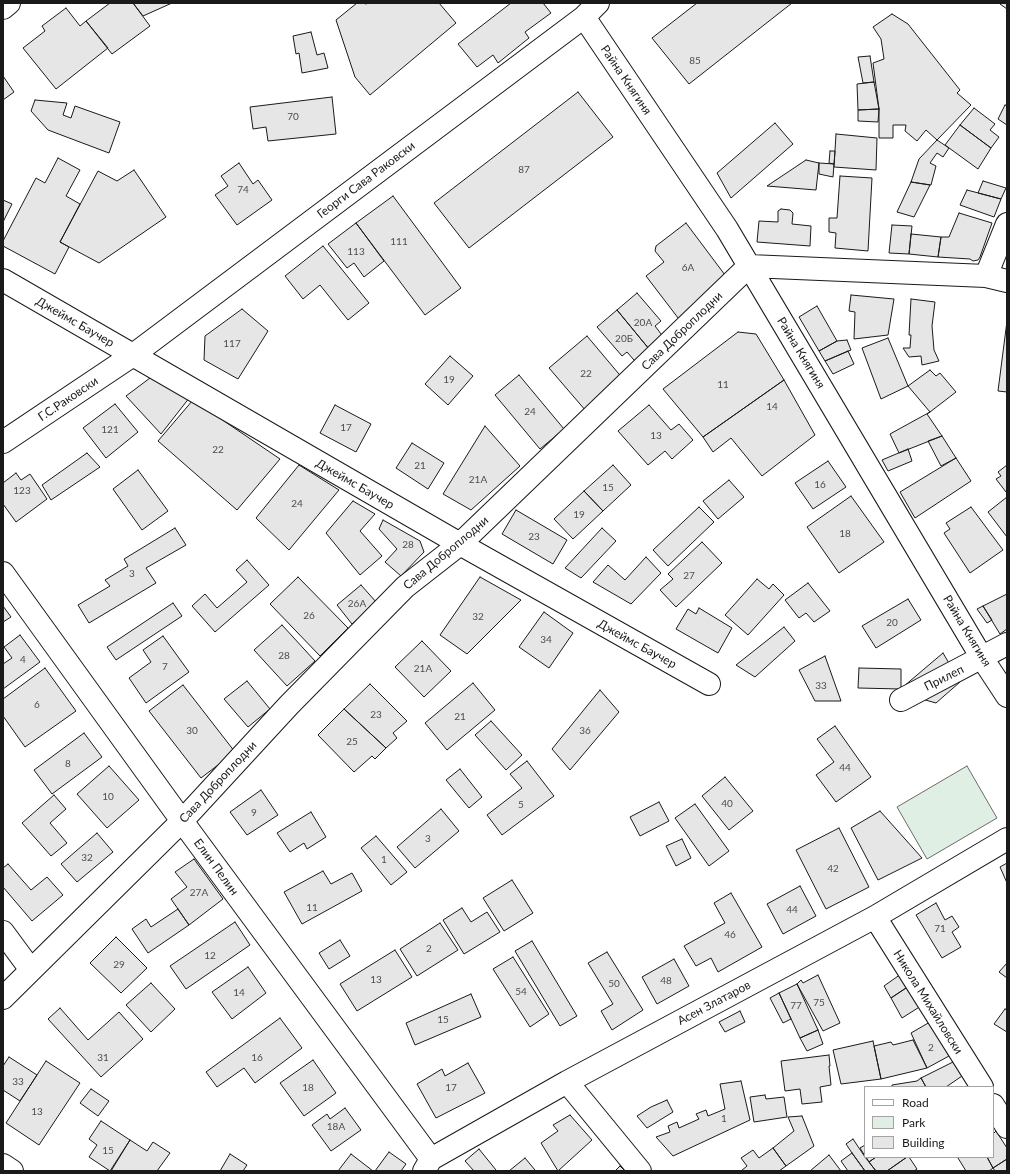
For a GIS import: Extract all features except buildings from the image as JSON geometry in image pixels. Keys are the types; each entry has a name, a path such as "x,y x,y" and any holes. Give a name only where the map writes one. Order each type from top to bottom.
{"street":[{"path":"3,8 9,3"},
{"name":"Райна Княгиня","path":"591,10 727,229 982,658 1007,696"},
{"name":"Георги Сава Раковски","path":"133,355 591,10"},
{"path":"986,276 1007,224"},
{"path":"749,266 986,276 1007,281"},
{"name":"Сава Доброплодни","path":"3,998 182,821 289,705 405,587 460,544 749,266"},
{"name":"Джеймс Баучер","path":"3,280 460,544 709,684"},
{"name":"Г.С.Раковски","path":"3,442 133,355"},
{"name":"Елин Пелин","path":"3,573 427,1165"},
{"name":"Прилеп","path":"901,700 1007,644"},
{"name":"Асен Златаров","path":"427,1165 567,1082 875,917 1007,839"},
{"name":"Никола Михайловски","path":"875,917 981,1086"},
{"path":"3,932 31,970"},
{"path":"567,1082 640,1171"},
{"path":"994,1106 1007,1127"},
{"path":"3,1165 12,1171"}],"green space":[{"path":"967,766 997,818 927,859 897,807"}]}
